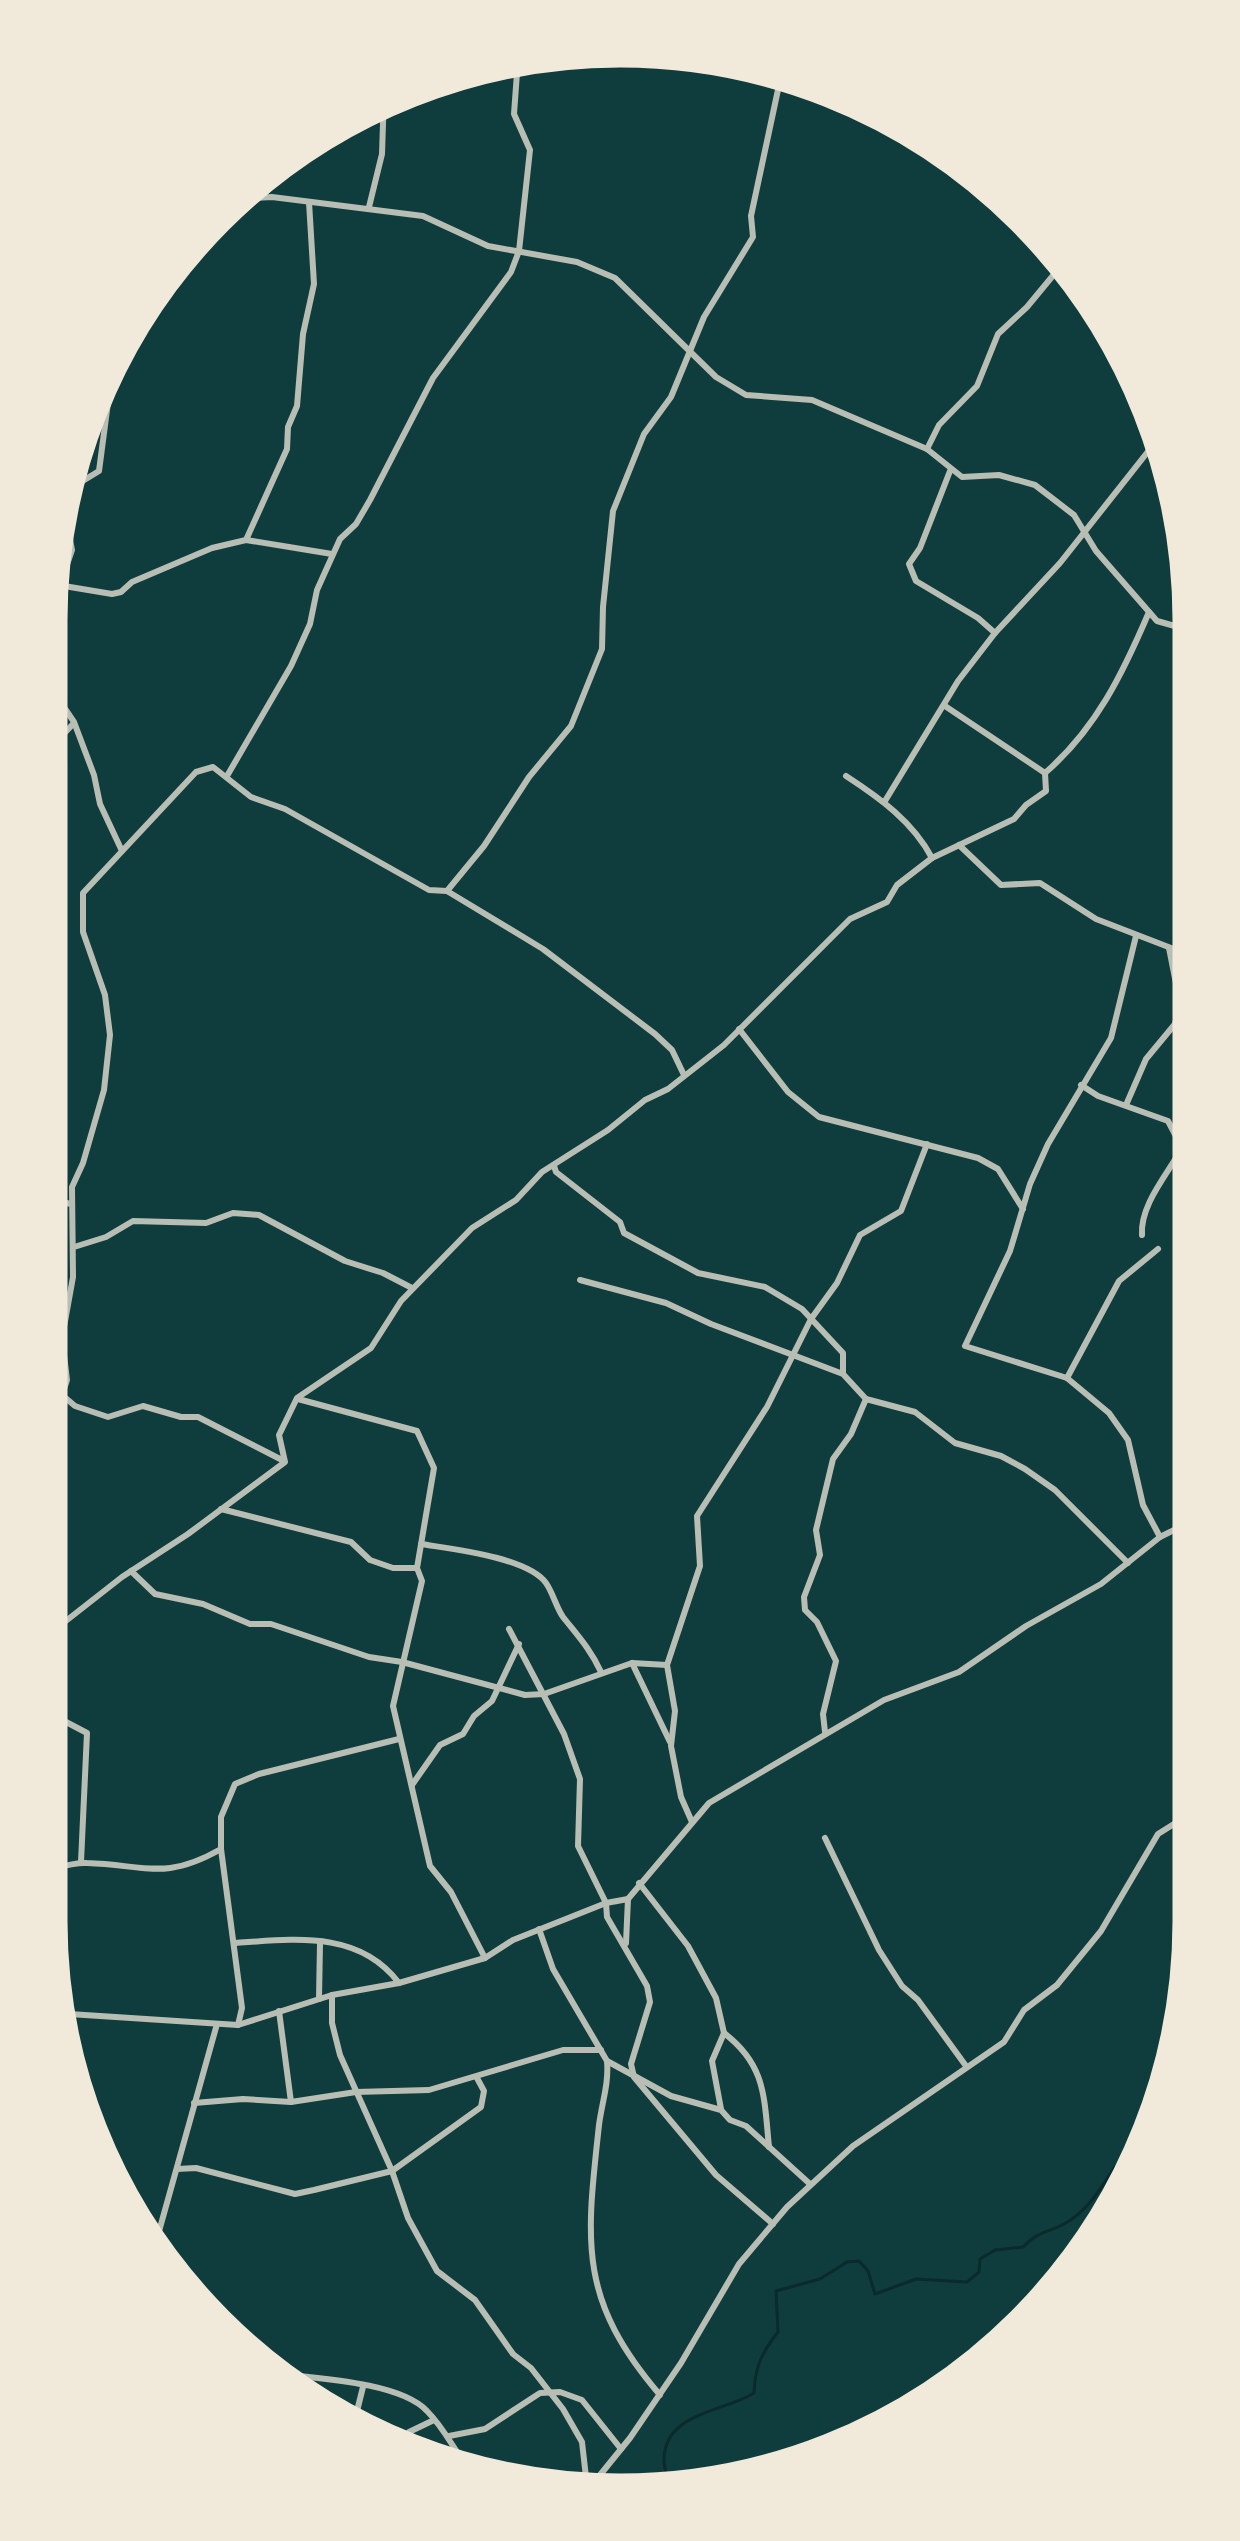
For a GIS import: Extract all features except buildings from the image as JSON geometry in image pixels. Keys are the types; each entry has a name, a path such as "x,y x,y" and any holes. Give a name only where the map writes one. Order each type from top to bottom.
{"street":[{"path":"226,776 291,667 332,554 370,500 433,377 511,272 519,251 530,150 514,114 517,70"},
{"path":"447,890 571,726 602,649 613,512 644,434 671,397 704,317 753,237 751,215 779,83"},
{"path":"369,208 382,154 383,113"},
{"path":"250,200 272,197 423,216 488,246 598,268 615,278 716,377 746,395 812,400 927,449 962,477 1010,477 1035,485 1063,503 1096,551 1157,621 1180,627"},
{"path":"246,539 287,448 288,427 297,406 314,284 309,201"},
{"path":"927,449 939,425 977,386 998,334 1057,271"},
{"path":"61,589 72,550 68,529 81,482 98,471 109,392"},
{"path":"885,801 995,633 1085,533 1152,447"},
{"path":"950,471 910,571 916,581 995,633"},
{"path":"63,582 121,592 132,582 212,548 246,539 332,554"},
{"path":"1045,772 1067,754 1119,683 1149,612"},
{"path":"60,703 74,722 100,804 122,851"},
{"path":"945,706 1045,772"},
{"path":"60,737 74,722"},
{"path":"285,1462 198,1417 143,1406 107,1417 75,1406 62,1395 67,1380 62,1338 74,1277 72,1187 104,1090 110,1036 105,995 83,932 83,893 196,772 213,766 251,797 285,809 429,890 447,890 543,949 655,1034 672,1050 684,1075"},
{"path":"285,1462 279,1435 298,1399 371,1348 413,1288 472,1228 515,1200 542,1172 684,1075 739,1029 850,919 886,902 897,885 932,858 1014,819 1046,790 1045,772"},
{"path":"846,776 885,801 923,841 932,858"},
{"path":"959,845 1001,884 1040,883 1096,919 1180,952"},
{"path":"1136,936 1111,1038 1048,1144 1010,1250 965,1346 1067,1378 1109,1413 1129,1440 1143,1505 1160,1538"},
{"path":"1126,1106 1146,1059 1175,1024 1180,1004 1169,948"},
{"path":"739,1029 788,1092 820,1117 978,1158 998,1169 1023,1209"},
{"path":"1081,1085 1168,1120 1180,1144"},
{"path":"671,1746 675,1711 667,1665 700,1566 698,1516 751,1434 860,1235 901,1211 927,1144"},
{"path":"1142,1235 1148,1204 1180,1151"},
{"path":"554,1166 620,1222 624,1233 655,1252 698,1273 765,1286 802,1309 843,1353 843,1374"},
{"path":"60,1202 71,1204"},
{"path":"74,1247 134,1221 206,1222 233,1213 259,1216 345,1261 413,1288"},
{"path":"1067,1378 1120,1281 1158,1249"},
{"path":"580,1280 666,1303 843,1374 866,1399 915,1412 955,1443 1025,1468 1055,1490 1128,1563"},
{"path":"298,1399 417,1431 434,1468 417,1568 422,1581 393,1706 430,1866 452,1892 485,1958"},
{"path":"825,1732 823,1714 836,1661 817,1622 805,1610 804,1597 820,1556 816,1530 833,1459 851,1434 866,1399"},
{"path":"60,1626 285,1462"},
{"path":"221,1509 351,1542 370,1560 393,1568 417,1568"},
{"path":"626,1946 628,1899 709,1802 884,1700 959,1672 1026,1626 1101,1584 1180,1527"},
{"path":"421,1544 471,1552 529,1570 545,1581 560,1613 590,1647 601,1672"},
{"path":"131,1571 155,1594 203,1604 250,1624 271,1624 369,1657 401,1661 525,1695 544,1694 632,1663 667,1665"},
{"path":"509,1629 544,1694 580,1779 578,1846 606,1903 607,1917 643,1973 650,2002 634,2047 634,2077 716,2175 773,2224"},
{"path":"412,1785 440,1745 463,1734 498,1688 518,1644"},
{"path":"632,1663 671,1746 681,1797 692,1822"},
{"path":"60,1719 87,1733 82,1862"},
{"path":"238,2025 242,2008 221,1849 221,1817 235,1784 400,1738"},
{"path":"592,2480 660,2395 739,2264 773,2224 853,2146 1004,2042 1024,2010 1057,1985 1101,1931 1158,1834 1180,1820"},
{"path":"825,1838 879,1950 966,2066"},
{"path":"60,1867 82,1862 172,1870 192,1866 221,1849"},
{"path":"639,1883 688,1946 716,1998 724,2032 712,2061 721,2110"},
{"path":"68,2014 238,2025 332,1995 485,1958 539,1929 628,1899"},
{"path":"539,1929 554,1969 607,2061 609,2081 599,2123 591,2206 591,2272 610,2327 660,2395"},
{"path":"235,1943 349,1943 384,1962 399,1982"},
{"path":"319,1999 320,1943"},
{"path":"332,1995 332,2023 408,2218 437,2271 475,2300 513,2354 550,2392 582,2442 586,2480"},
{"path":"279,2011 291,2102"},
{"path":"158,2237 217,2024"},
{"path":"724,2032 744,2048 765,2090 769,2150"},
{"path":"194,2103 291,2102 356,2092 429,2090 563,2050 601,2050"},
{"path":"607,2061 670,2096 721,2110 746,2126 810,2185"},
{"path":"177,2169 196,2168 295,2194 392,2171 481,2108 484,2091 478,2078"},
{"path":"295,2377 401,2394 417,2402 449,2436 457,2456"},
{"path":"356,2415 363,2387"},
{"path":"449,2436 485,2428 540,2393 550,2392 573,2394 582,2400 621,2449"},
{"path":"406,2438 434,2420"}],"waterway":[{"path":"668,2479 664,2462 675,2431 698,2415 754,2393 760,2360 778,2332 776,2291 820,2279 847,2262 859,2261 868,2271 875,2294 916,2279 967,2282 979,2272 980,2259 995,2250 1023,2247 1072,2219 1115,2167 1122,2168"}]}
